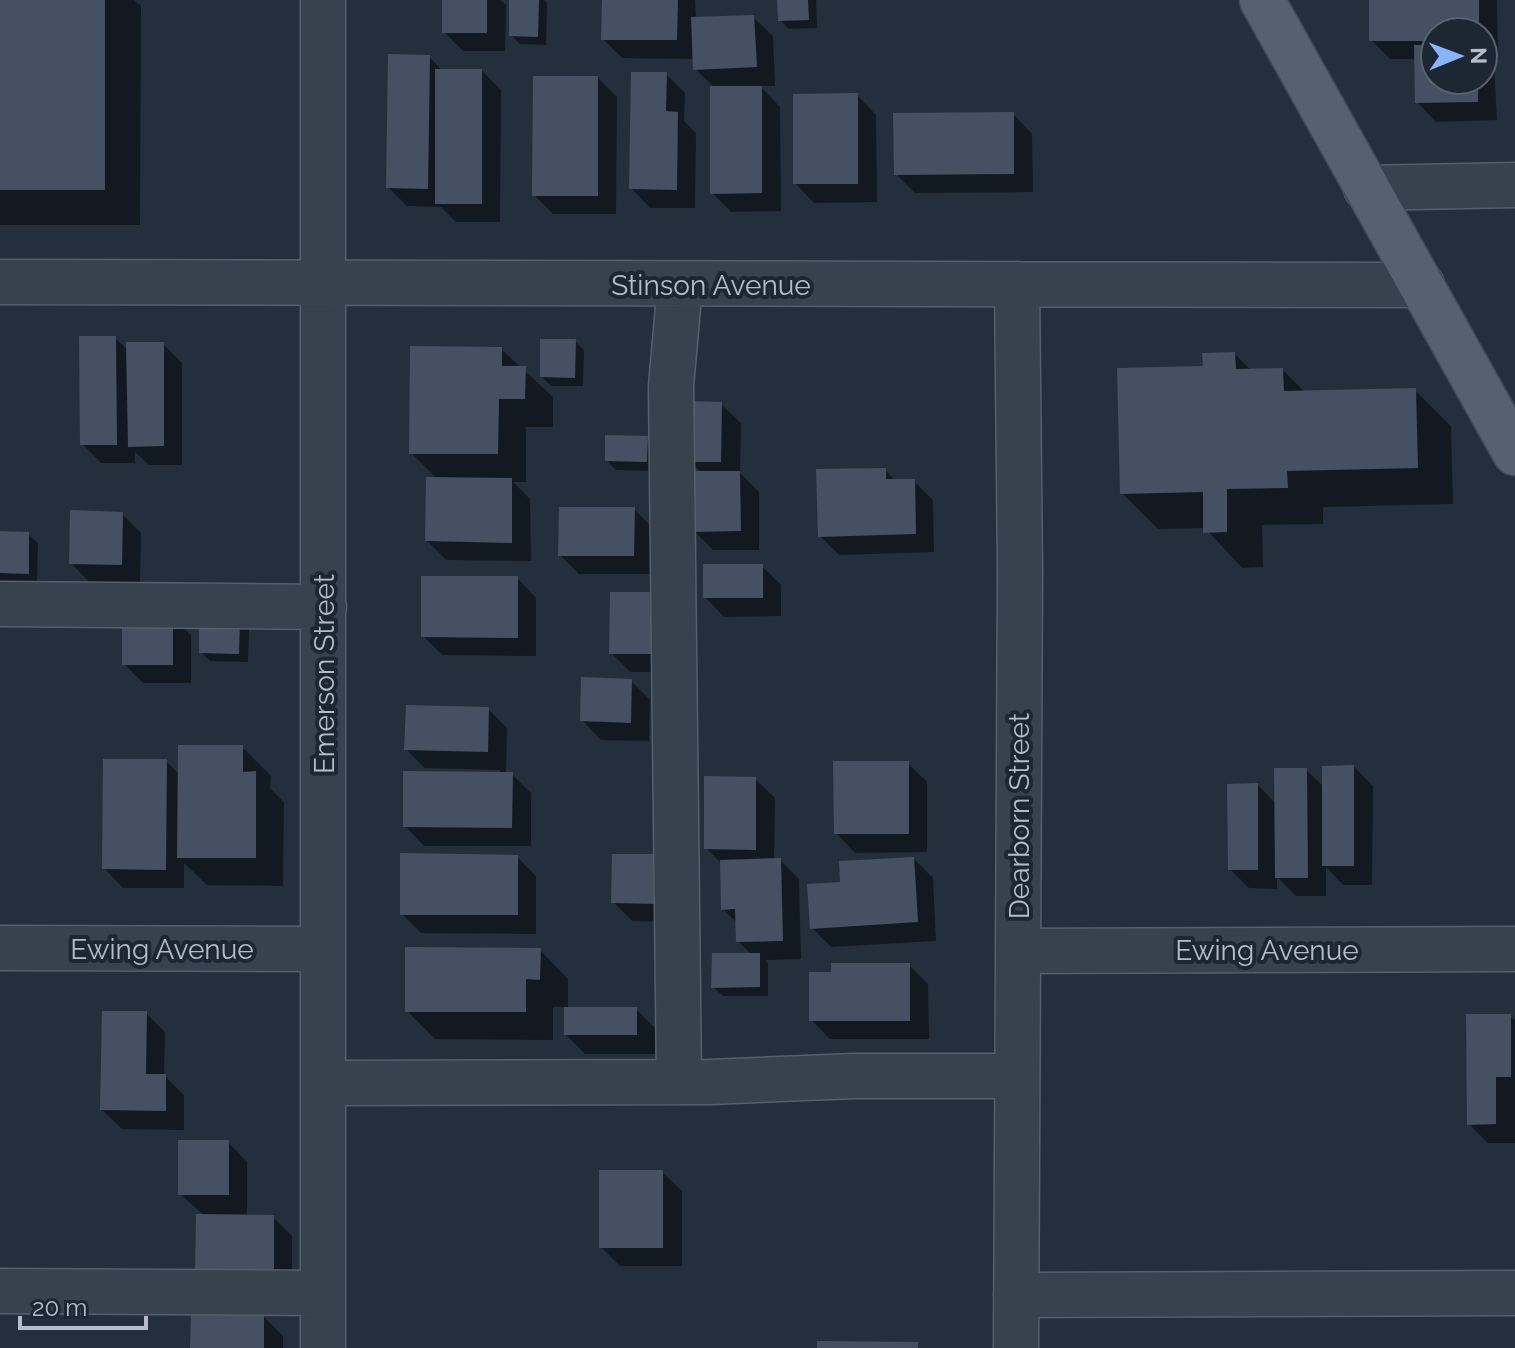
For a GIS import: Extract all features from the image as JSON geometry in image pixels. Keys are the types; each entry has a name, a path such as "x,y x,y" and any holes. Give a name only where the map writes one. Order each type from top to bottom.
{"main road":[{"path":"1262,0 1515,453"}],"street":[{"name":"Emerson Street","path":"323,0 323,1348"},
{"path":"1366,188 1515,185"},
{"name":"Stinson Avenue","path":"0,282 1422,285"},
{"name":"Dearborn Street","path":"1016,1348 1017,284"},
{"path":"679,1082 671,386 680,285"},
{"path":"0,604 324,607"},
{"name":"Ewing Avenue","path":"0,948 323,949"},
{"name":"Ewing Avenue","path":"1018,951 1515,949"},
{"path":"324,1083 679,1082 854,1076 1017,1076"},
{"path":"0,1291 323,1293"},
{"path":"1016,1295 1515,1293"}],"building":[{"path":"0,0 105,0 105,190 0,190"},
{"path":"442,0 487,0 487,33 442,33"},
{"path":"509,0 539,0 538,37 509,36"},
{"path":"602,0 678,0 677,40 601,40"},
{"path":"777,0 808,0 809,20 778,21"},
{"path":"1369,0 1479,0 1479,16 1419,16 1419,41 1369,41"},
{"path":"754,15 757,67 693,70 691,17"},
{"path":"1414,45 1419,45 1419,96 1478,96 1478,102 1415,103"},
{"path":"388,54 430,55 428,189 386,188"},
{"path":"435,69 482,69 482,204 435,204"},
{"path":"631,72 667,72 666,111 678,112 677,190 629,189"},
{"path":"533,76 598,76 598,196 532,196"},
{"path":"710,86 762,86 762,193 710,194"},
{"path":"858,93 858,184 793,184 793,94"},
{"path":"1014,112 1014,174 894,175 893,113"},
{"path":"79,336 116,336 117,445 80,445"},
{"path":"540,339 576,339 575,378 540,377"},
{"path":"126,342 164,342 164,446 128,447"},
{"path":"410,346 502,347 502,366 526,366 525,399 499,399 498,454 409,454"},
{"path":"1235,352 1236,369 1283,368 1284,391 1416,388 1418,468 1287,471 1288,488 1227,489 1227,532 1203,533 1203,492 1120,494 1117,368 1203,366 1202,353"},
{"path":"688,401 722,402 721,462 687,462"},
{"path":"605,435 648,436 647,462 605,461"},
{"path":"886,468 886,479 915,479 916,534 818,537 816,469"},
{"path":"691,471 740,471 741,531 692,532"},
{"path":"426,477 512,478 512,543 425,541"},
{"path":"559,507 635,507 634,556 558,556"},
{"path":"70,510 123,512 122,565 69,564"},
{"path":"0,531 29,532 29,574 0,573"},
{"path":"703,564 763,564 763,598 703,598"},
{"path":"421,576 518,576 518,638 421,637"},
{"path":"610,592 660,592 659,654 609,654"},
{"path":"122,614 173,614 173,665 122,665"},
{"path":"199,619 240,619 239,654 199,653"},
{"path":"581,677 632,679 631,723 580,721"},
{"path":"406,705 489,707 488,752 404,750"},
{"path":"178,745 243,745 243,772 256,771 256,858 177,858"},
{"path":"103,759 167,759 166,870 102,869"},
{"path":"833,761 909,761 909,834 834,834"},
{"path":"1354,765 1354,866 1322,866 1322,766"},
{"path":"1274,768 1307,768 1308,878 1275,878"},
{"path":"403,771 513,772 512,828 403,827"},
{"path":"704,776 756,777 756,850 704,849"},
{"path":"1258,783 1258,870 1228,870 1227,784"},
{"path":"400,853 518,855 518,915 400,915"},
{"path":"612,854 660,854 659,904 611,903"},
{"path":"914,857 918,922 810,929 807,884 840,882 839,861"},
{"path":"781,858 783,941 736,942 735,909 721,910 720,860"},
{"path":"405,947 541,948 540,980 526,979 526,1012 405,1012"},
{"path":"712,953 760,953 760,987 711,988"},
{"path":"831,963 910,963 910,1021 809,1021 809,972 831,972"},
{"path":"564,1007 637,1007 637,1035 564,1035"},
{"path":"102,1011 147,1011 146,1074 166,1074 166,1111 100,1110"},
{"path":"1466,1014 1511,1014 1511,1077 1496,1077 1496,1124 1467,1125"},
{"path":"178,1140 229,1140 229,1195 178,1195"},
{"path":"599,1170 663,1170 663,1248 599,1248"},
{"path":"196,1214 274,1215 274,1276 195,1276"},
{"path":"191,1314 264,1315 264,1348 190,1348"},
{"path":"817,1341 918,1342 918,1348 817,1348"}]}
